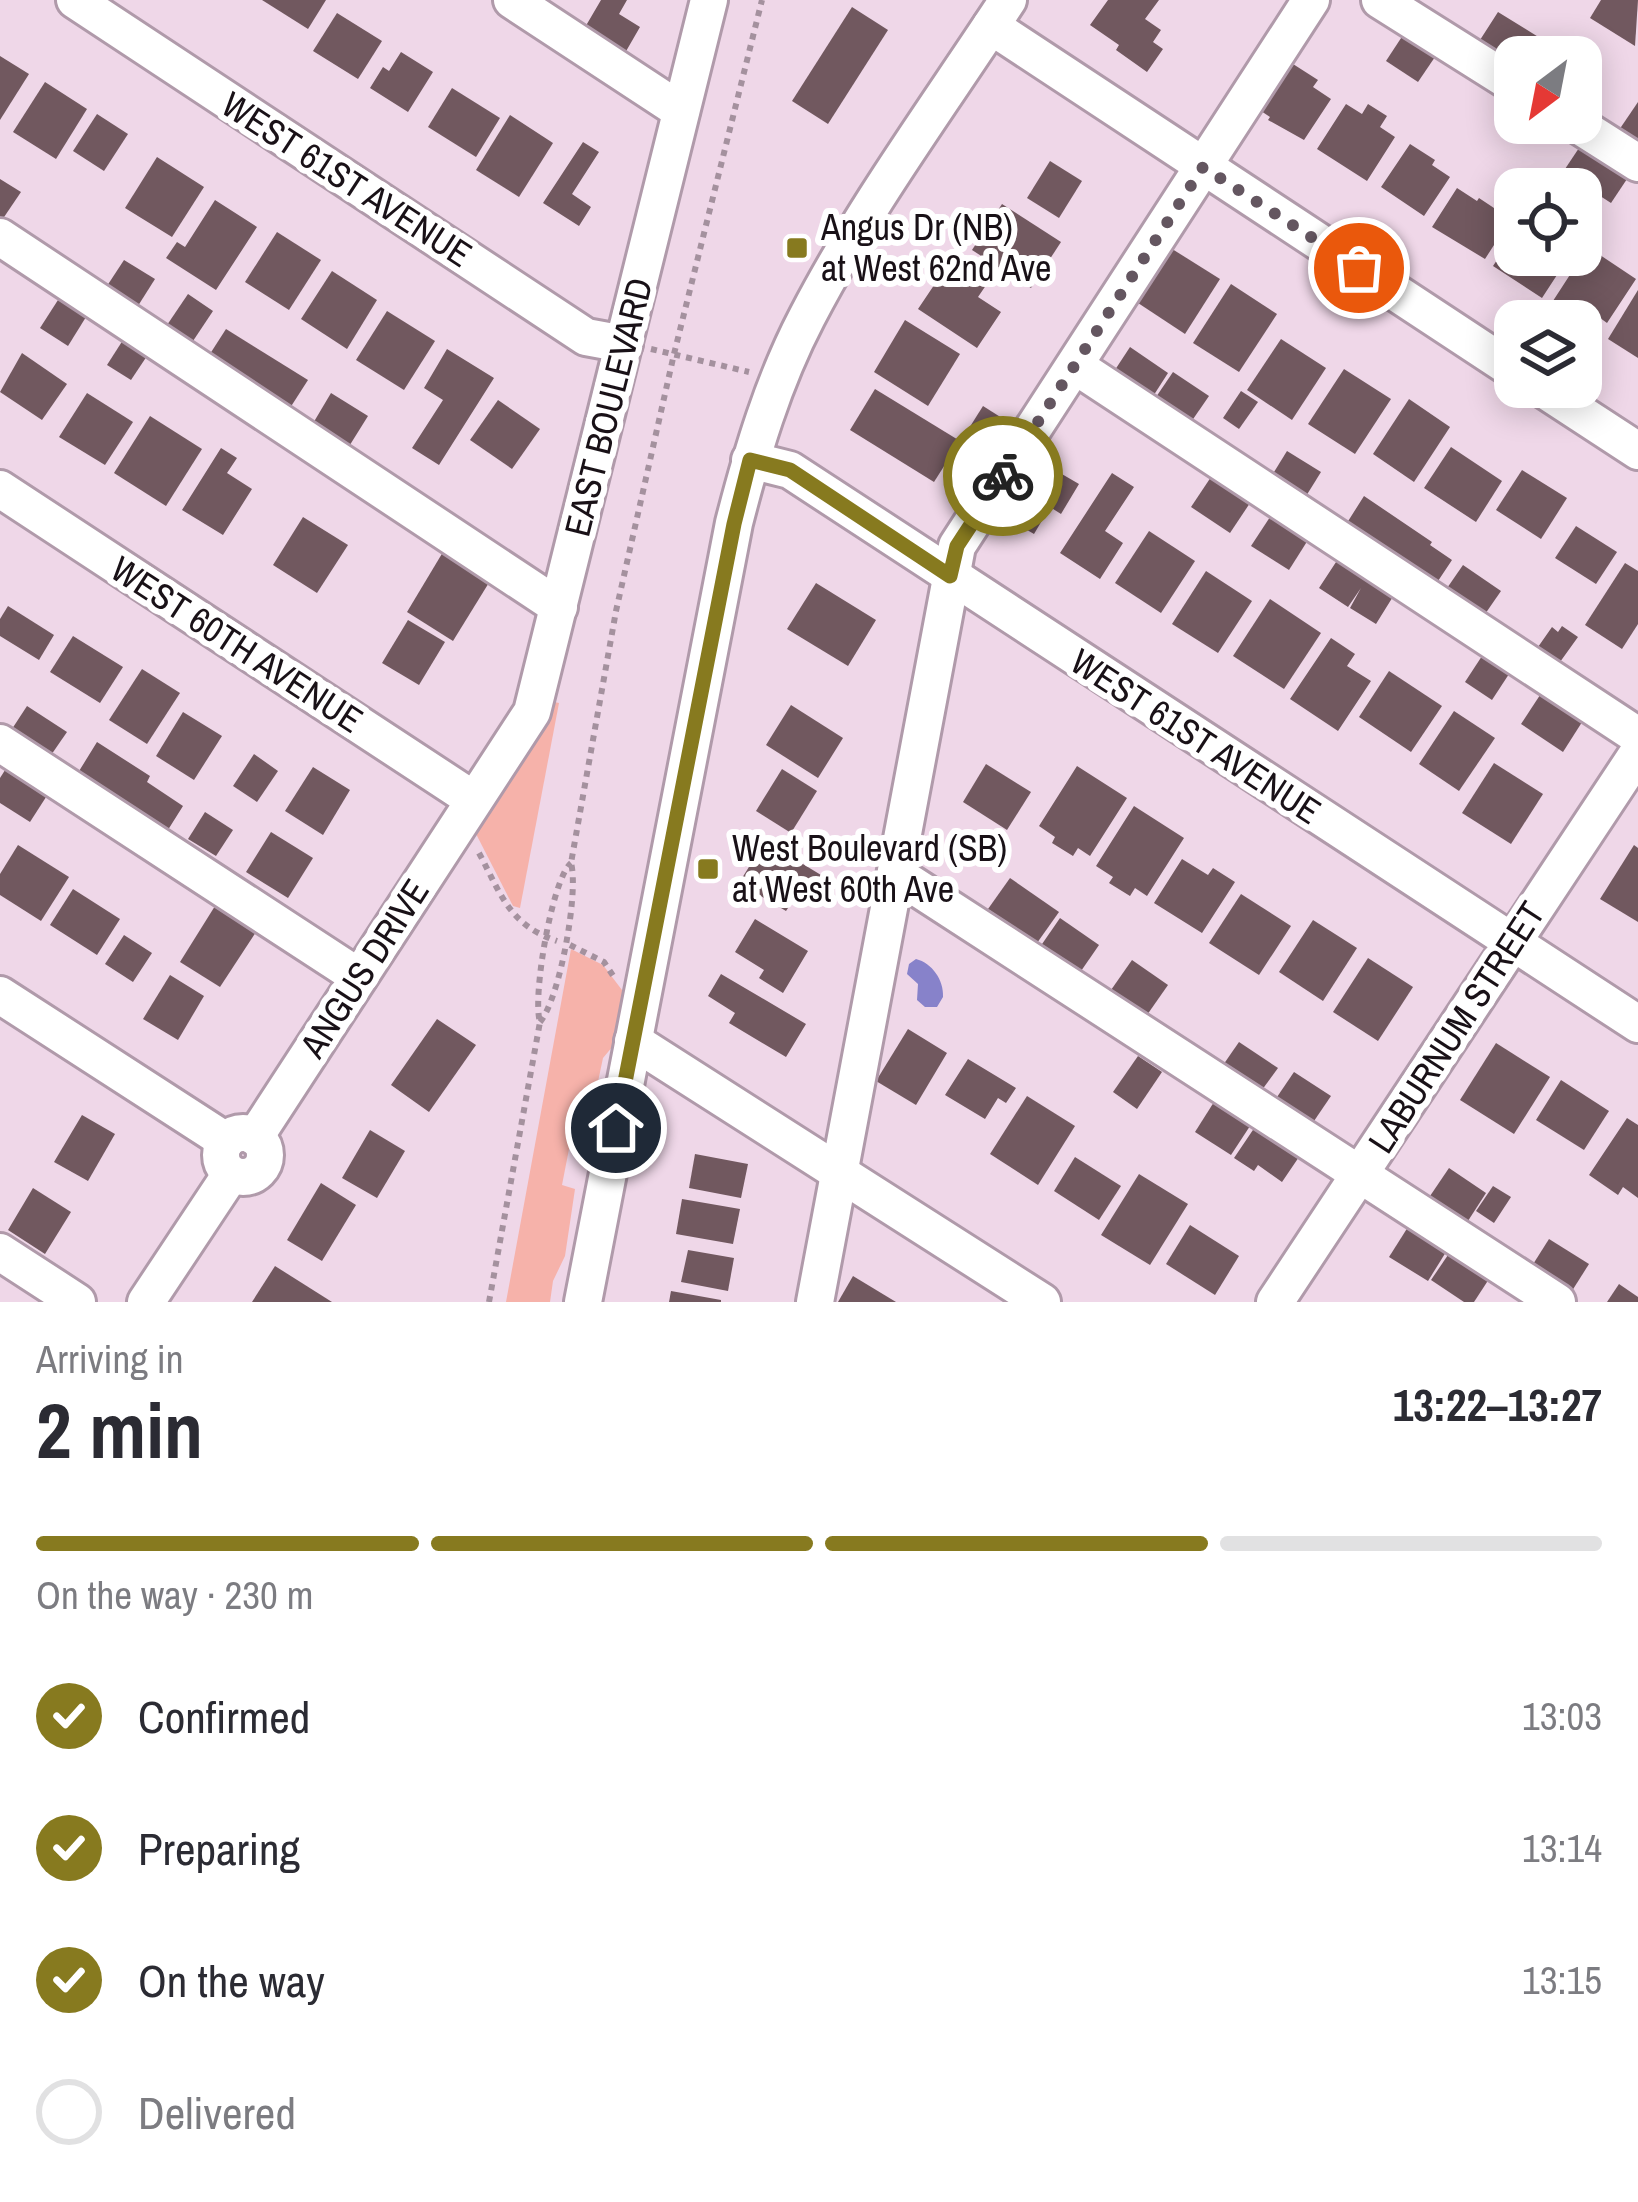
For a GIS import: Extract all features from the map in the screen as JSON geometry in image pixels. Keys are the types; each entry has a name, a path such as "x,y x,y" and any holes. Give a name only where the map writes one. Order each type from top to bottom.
{"street":[{"name":"WEST 61ST AVENUE","path":"75,0 586,337 624,344"},
{"path":"512,0 682,111"},
{"name":"EAST BOULEVARD","path":"474,800 532,712 709,0"},
{"path":"814,1302 957,546 1311,0"},
{"path":"1380,0 1494,72"},
{"path":"583,1302 750,460 778,380 836,266 1000,13 1203,167 1494,356"},
{"path":"1602,140 1638,163"},
{"path":"0,237 559,607"},
{"path":"1077,367 1638,736"},
{"path":"1572,408 1638,451"},
{"name":"WEST 61ST AVENUE","path":"750,460 790,470 1638,1024"},
{"name":"WEST 60TH AVENUE","path":"0,489 474,800"},
{"path":"0,743 358,977"},
{"name":"LABURNUM STREET","path":"1275,1302 1638,753"},
{"name":"ANGUS DRIVE","path":"146,1302 237,1151 474,800"},
{"path":"896,874 1557,1302"},
{"path":"0,995 237,1151"},
{"path":"633,1041 1042,1302"},
{"path":"0,1252 77,1302"}],"path":[{"path":"540,1022 551,1009 564,943 575,878 571,863 616,611 762,0"},
{"path":"624,344 778,380"},
{"path":"471,839 512,914 530,931 553,940"},
{"path":"489,1302 540,1022 536,1006 553,940 561,872 571,863"},
{"path":"570,945 604,962 620,986"}],"shaded area":[{"path":"550,701 559,703 520,908 513,906 473,828"},
{"path":"571,949 603,965 625,994 613,1046 603,1058 583,1152 569,1149 562,1185 575,1189 565,1256 553,1281 550,1302 506,1302"},
{"path":"916,959 932,968 939,979 943,997 937,1007 925,1007 917,1000 918,984 907,974"}],"building":[{"path":"262,0 326,0 308,29"},
{"path":"601,0 627,0 619,14 640,27 625,53 584,29"},
{"path":"1108,0 1159,0 1145,19 1161,30 1153,42 1163,49 1147,72 1090,25"},
{"path":"1601,0 1638,0 1635,46 1590,18"},
{"path":"852,7 888,30 828,124 792,101"},
{"path":"1498,12 1537,36 1494,36 1494,49 1480,40"},
{"path":"337,13 382,41 358,79 313,51"},
{"path":"1405,32 1437,54 1418,82 1386,61"},
{"path":"401,52 433,72 408,112 370,88 383,67 389,71"},
{"path":"0,56 29,74 0,120"},
{"path":"1293,64 1318,80 1313,87 1331,99 1304,140 1258,109 1283,70 1287,73"},
{"path":"45,82 87,109 56,159 13,132"},
{"path":"452,88 500,118 476,157 428,127"},
{"path":"1638,102 1638,146 1619,130"},
{"path":"1346,104 1362,114 1368,104 1387,116 1380,127 1395,137 1367,181 1317,149"},
{"path":"97,114 128,134 104,171 73,151"},
{"path":"510,115 553,143 519,197 476,170"},
{"path":"583,142 599,152 572,194 591,207 579,226 543,203"},
{"path":"1410,144 1450,177 1424,216 1381,187"},
{"path":"1581,145 1629,176 1611,203 1602,197 1602,168 1566,168"},
{"path":"157,157 204,187 172,237 125,208"},
{"path":"1050,161 1082,181 1059,218 1027,198"},
{"path":"0,179 21,192 0,223"},
{"path":"1457,188 1494,208 1494,245 1485,259 1432,227"},
{"path":"215,200 257,227 216,290 166,258 177,242 185,247"},
{"path":"1002,204 1061,242 1031,288 972,250"},
{"path":"277,232 321,260 289,310 245,282"},
{"path":"1169,247 1220,279 1185,334 1135,301"},
{"path":"957,251 993,275 978,297 1001,312 977,348 918,309"},
{"path":"1602,256 1636,279 1607,323 1602,319 1602,300 1554,300 1569,276 1602,276"},
{"path":"124,260 155,279 136,309 105,289"},
{"path":"332,271 377,300 347,349 301,319"},
{"path":"1508,276 1556,276 1542,298"},
{"path":"1231,284 1277,314 1239,372 1193,343"},
{"path":"1638,290 1638,358 1608,339"},
{"path":"188,294 213,311 191,344 165,328"},
{"path":"58,300 86,317 68,346 40,328"},
{"path":"387,311 435,341 404,390 356,360"},
{"path":"905,320 960,354 928,406 874,372"},
{"path":"226,329 308,380 290,408 208,357"},
{"path":"1281,339 1326,368 1292,420 1247,390"},
{"path":"123,340 147,356 131,380 107,365"},
{"path":"1130,347 1168,373 1150,401 1111,376"},
{"path":"447,349 494,378 439,465 412,448 443,400 424,388"},
{"path":"22,353 67,384 42,420 0,392"},
{"path":"1344,369 1391,399 1355,454 1308,424"},
{"path":"1173,372 1209,396 1189,425 1154,400"},
{"path":"875,389 960,441 934,482 850,430"},
{"path":"1241,391 1258,402 1239,429 1223,418"},
{"path":"87,393 133,422 105,465 59,437"},
{"path":"331,393 368,416 348,448 312,425"},
{"path":"1409,399 1450,427 1414,482 1373,454"},
{"path":"498,400 540,429 512,469 470,440"},
{"path":"983,406 1013,425 995,452 966,433"},
{"path":"150,416 202,449 166,506 114,473"},
{"path":"1451,447 1502,481 1476,522 1424,488"},
{"path":"221,448 237,458 227,473 252,489 223,535 182,510"},
{"path":"1287,451 1321,472 1303,501 1269,480"},
{"path":"1036,459 1079,484 1061,514 1050,507 1034,534 1003,516"},
{"path":"1522,470 1567,498 1541,539 1496,510"},
{"path":"1112,473 1134,487 1105,531 1123,543 1100,579 1060,553"},
{"path":"1211,477 1250,503 1230,533 1191,507"},
{"path":"1364,496 1452,560 1434,587 1345,526"},
{"path":"303,517 348,545 317,593 273,565"},
{"path":"1270,517 1308,540 1289,570 1251,546"},
{"path":"1576,526 1617,552 1596,584 1555,558"},
{"path":"1149,531 1195,561 1161,613 1115,583"},
{"path":"443,552 490,581 453,641 407,612"},
{"path":"1338,559 1394,595 1376,624 1350,608 1361,588 1348,607 1319,588"},
{"path":"1625,563 1638,571 1638,624 1622,649 1585,625"},
{"path":"1463,565 1501,591 1483,617 1445,591"},
{"path":"1206,571 1252,601 1218,653 1172,624"},
{"path":"816,583 876,620 848,666 787,629"},
{"path":"1270,599 1321,633 1284,689 1233,656"},
{"path":"8,606 54,635 39,660 0,636 0,619"},
{"path":"408,620 445,642 419,685 382,663"},
{"path":"1562,626 1578,637 1560,662 1538,647 1552,627 1558,632"},
{"path":"73,636 123,667 100,703 50,672"},
{"path":"1331,638 1355,654 1347,666 1371,681 1338,731 1290,699"},
{"path":"1482,656 1509,674 1492,700 1465,682"},
{"path":"142,669 180,693 147,744 109,720"},
{"path":"1389,671 1442,706 1411,752 1359,717"},
{"path":"1542,692 1584,719 1563,752 1521,724"},
{"path":"791,705 843,738 818,778 766,745"},
{"path":"27,706 67,732 49,758 10,732"},
{"path":"1454,711 1495,738 1459,791 1419,764"},
{"path":"183,712 222,736 194,780 156,756"},
{"path":"97,742 150,776 147,782 183,806 166,833 76,776"},
{"path":"254,754 278,771 257,802 233,786"},
{"path":"1494,763 1543,794 1511,844 1462,813"},
{"path":"986,764 1031,792 1007,830 963,802"},
{"path":"1077,766 1127,798 1090,856 1078,848 1073,856 1052,843 1055,837 1039,826"},
{"path":"7,767 48,794 30,822 0,803 0,778"},
{"path":"313,767 350,790 323,835 285,811"},
{"path":"782,769 817,791 791,833 756,811"},
{"path":"1134,806 1184,838 1147,896 1135,888 1130,896 1109,883 1113,877 1096,866"},
{"path":"205,812 233,830 216,856 188,839"},
{"path":"271,832 313,858 288,898 246,872"},
{"path":"765,841 821,875 807,898 798,893 786,911 739,883"},
{"path":"18,845 69,877 41,921 0,895 0,874"},
{"path":"1634,845 1638,848 1638,922 1600,899"},
{"path":"1182,859 1208,875 1213,868 1235,882 1202,933 1154,903"},
{"path":"1010,878 1059,912 1037,943 988,909"},
{"path":"73,889 120,919 97,955 50,925"},
{"path":"1241,894 1291,926 1259,975 1209,943"},
{"path":"215,906 256,932 220,987 180,962"},
{"path":"1060,918 1099,945 1079,974 1040,947"},
{"path":"755,919 808,951 783,993 759,978 764,970 735,952"},
{"path":"1313,920 1357,948 1323,1001 1279,972"},
{"path":"124,935 152,953 133,982 105,964"},
{"path":"1368,958 1413,987 1378,1041 1333,1012"},
{"path":"1132,960 1168,985 1147,1015 1111,990"},
{"path":"721,974 806,1024 786,1057 729,1023 735,1013 708,996"},
{"path":"170,975 204,996 178,1040 143,1019"},
{"path":"437,1019 476,1045 429,1112 391,1085"},
{"path":"908,1029 947,1053 916,1105 876,1081"},
{"path":"1239,1042 1278,1068 1259,1094 1221,1068"},
{"path":"1496,1043 1550,1077 1514,1134 1460,1100"},
{"path":"1138,1056 1162,1072 1137,1109 1113,1092"},
{"path":"968,1059 1016,1088 1006,1103 998,1098 985,1119 945,1095"},
{"path":"1294,1072 1331,1096 1314,1121 1277,1097"},
{"path":"1561,1080 1609,1111 1584,1150 1536,1120"},
{"path":"1027,1096 1075,1126 1038,1185 990,1154"},
{"path":"1214,1102 1250,1126 1231,1155 1195,1132"},
{"path":"82,1115 115,1134 88,1181 54,1162"},
{"path":"1627,1118 1638,1125 1638,1198 1623,1187 1618,1195 1589,1175"},
{"path":"1257,1124 1301,1154 1282,1182 1258,1165 1254,1171 1234,1158"},
{"path":"370,1130 405,1151 377,1198 342,1178"},
{"path":"695,1154 748,1164 741,1198 689,1188"},
{"path":"1075,1157 1121,1186 1099,1220 1054,1191"},
{"path":"1449,1168 1486,1193 1466,1224 1428,1199"},
{"path":"1139,1174 1188,1204 1150,1265 1101,1235"},
{"path":"321,1183 356,1205 322,1261 287,1240"},
{"path":"1493,1186 1511,1197 1494,1223 1476,1211"},
{"path":"33,1188 71,1212 45,1254 8,1230"},
{"path":"682,1199 740,1209 733,1244 676,1234"},
{"path":"1190,1225 1239,1256 1215,1295 1166,1264"},
{"path":"1408,1227 1446,1252 1428,1281 1389,1257"},
{"path":"1549,1239 1589,1264 1570,1294 1530,1269"},
{"path":"688,1250 734,1258 728,1291 681,1282"},
{"path":"1450,1252 1489,1279 1474,1302 1464,1302 1431,1280"},
{"path":"275,1266 332,1302 252,1302"},
{"path":"853,1276 896,1302 838,1302"},
{"path":"1619,1284 1638,1297 1638,1302 1607,1302"},
{"path":"671,1291 721,1300 721,1302 669,1302"}],"way so far":[{"path":"1003,476 1203,167 1359,268"}],"place":[{"name":"Angus Dr (NB) at West 62nd Ave","path":"797,248"},
{"name":"West Boulevard (SB) at West 60th Ave","path":"708,869"}],"route":[{"path":"616,1128 750,460 790,470 950,576 957,546 1003,476"}]}
